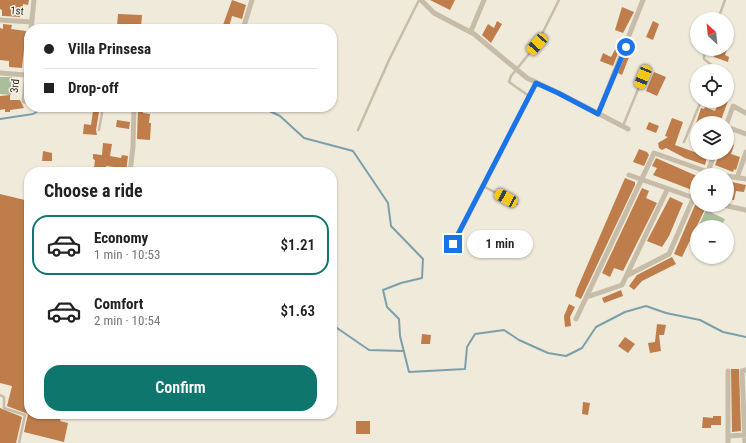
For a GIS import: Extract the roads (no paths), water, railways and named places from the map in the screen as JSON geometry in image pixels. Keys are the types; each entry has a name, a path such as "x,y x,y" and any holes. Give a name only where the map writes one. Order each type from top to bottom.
{"street":[{"path":"32,22 34,0"},
{"path":"245,24 252,0"},
{"path":"420,0 434,13 470,31 515,69 536,83 625,128"},
{"path":"470,31 484,0"},
{"path":"598,114 626,47 643,0"},
{"name":"1st","path":"0,20 32,22"},
{"path":"0,73 24,75"},
{"path":"729,116 733,106 746,113"},
{"path":"131,167 133,147 134,112"},
{"path":"734,130 746,134"},
{"path":"746,152 736,178 746,179"},
{"path":"576,319 654,153 693,168"},
{"path":"629,175 690,197"},
{"path":"587,297 622,285 667,190"},
{"path":"734,207 746,210"},
{"path":"628,275 668,254 690,209"},
{"path":"745,443 746,435 742,371 746,370"},
{"path":"728,372 728,443"},
{"path":"728,436 746,435"}],"lane":[{"path":"358,130 389,60 420,0"},
{"path":"529,96 509,82 515,69 537,44 559,0"},
{"path":"721,12 725,0"},
{"path":"626,47 633,50"},
{"path":"704,56 704,59 711,64"},
{"path":"625,128 643,77"},
{"path":"453,244 536,83"},
{"path":"684,142 698,108"},
{"path":"99,130 102,112"},
{"path":"483,186 517,204"},
{"path":"0,394 4,397 4,408 24,415"},
{"path":"19,443 24,419"}],"waterway":[{"path":"0,119 33,114 36,112"},
{"path":"272,112 280,116 304,138 353,151 388,203 391,226 423,259 422,278 401,283 383,290 387,307 399,319 400,336 409,372 465,369 467,347 475,334 504,330 519,340 548,353 566,356 582,348 596,327 625,312 646,306 666,313 700,320 723,332 746,337"},
{"path":"337,328 369,350 404,351"}]}
